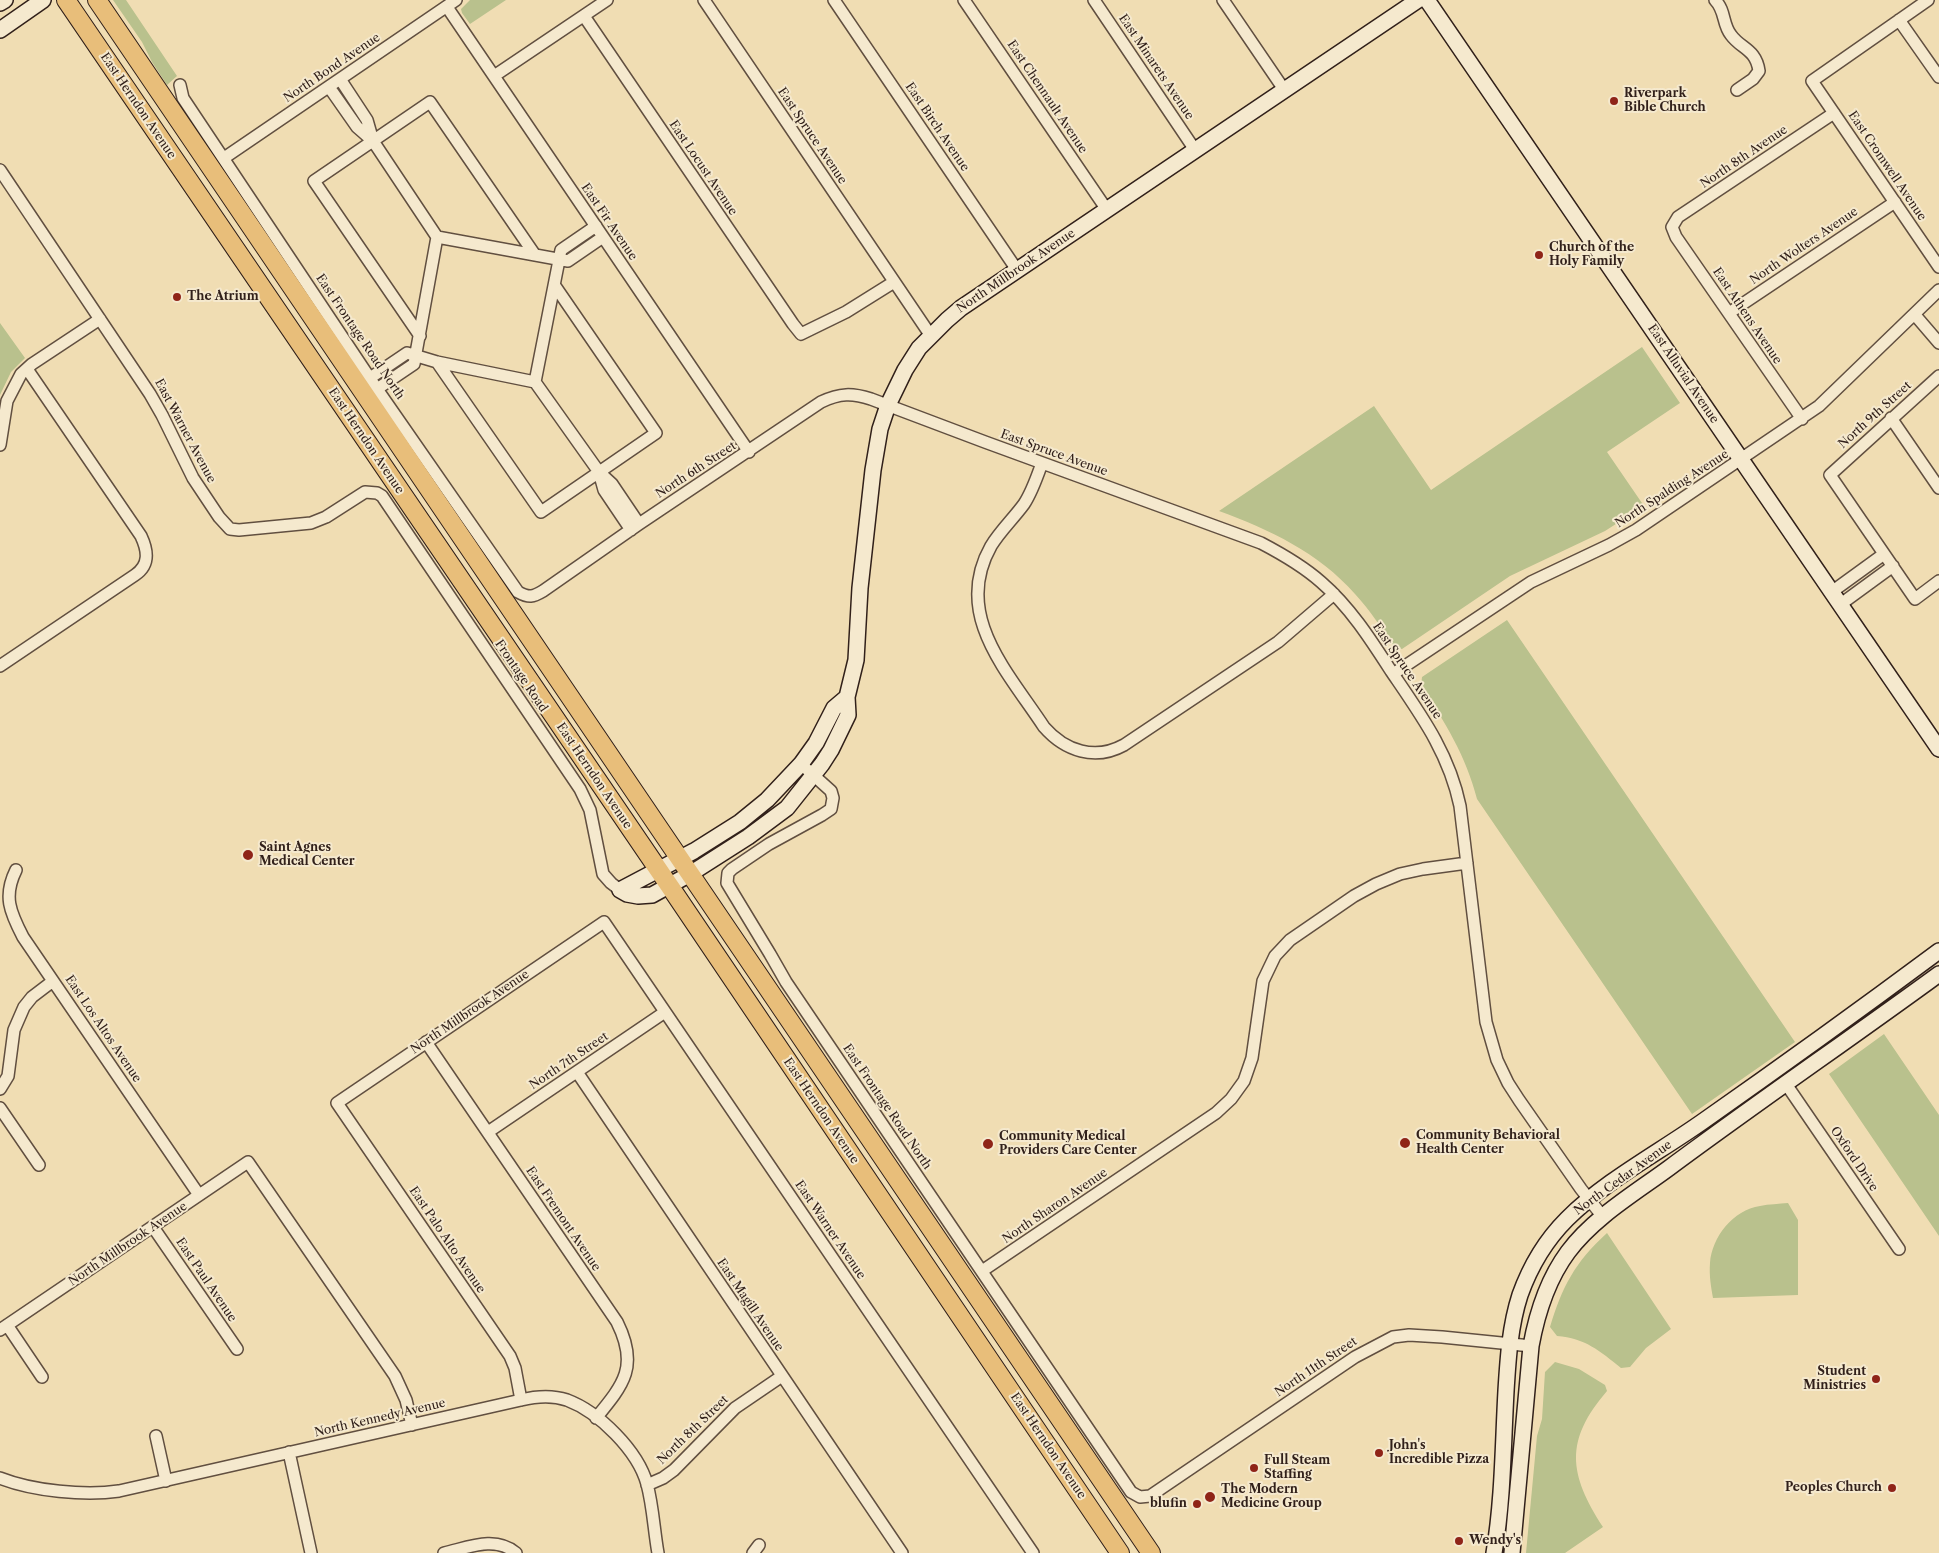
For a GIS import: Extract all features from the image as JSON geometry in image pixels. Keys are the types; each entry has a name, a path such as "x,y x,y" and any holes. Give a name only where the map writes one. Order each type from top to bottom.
{"main road":[{"path":"0,3 5,0"},
{"path":"0,30 43,0"},
{"name":"East Herndon Avenue","path":"66,0 1120,1553"},
{"name":"East Herndon Avenue","path":"97,0 1151,1553"},
{"name":"North Millbrook Avenue","path":"620,890 627,894 652,895 690,874 777,816 814,775 831,750 848,715 847,697 856,660 860,588 874,454 888,406 905,370 919,348 961,308 1418,0"},
{"name":"East Alluvial Avenue","path":"1427,0 1741,460 1837,597 1939,749"},
{"name":"North Millbrook Avenue","path":"620,890 680,859 754,812 768,800 801,764 816,743 834,708 847,697"},
{"name":"North Cedar Avenue","path":"1494,1553 1500,1501 1509,1344 1520,1295 1537,1259 1549,1241 1565,1221 1589,1200 1841,1024 1939,951"},
{"name":"North Cedar Avenue","path":"1512,1553 1531,1346 1535,1322 1556,1270 1568,1252 1603,1217 1704,1142 1939,974"},
{"path":"1786,1084 1792,1071 1837,1038 1842,1029 1841,1024"},
{"path":"1500,1501 1506,1534 1503,1553"}],"street":[{"path":"494,76 607,0"},
{"name":"East Spruce Avenue","path":"704,0 931,336"},
{"name":"East Birch Avenue","path":"834,0 1017,270"},
{"name":"East Chennault Avenue","path":"964,0 1107,210"},
{"name":"East Minarets Avenue","path":"1094,0 1195,150"},
{"path":"1223,0 1285,91"},
{"path":"1716,0 1725,16 1724,26 1736,42 1745,46 1758,64 1759,71 1753,80 1737,90"},
{"path":"1928,0 1898,20 1939,77"},
{"name":"East Fir Avenue","path":"451,3 494,76 748,452"},
{"name":"North Bond Avenue","path":"224,158 451,3"},
{"name":"East Locust Avenue","path":"584,16 801,334 846,312 894,282"},
{"name":"East Cromwell Avenue","path":"1898,20 1812,80 1939,267"},
{"path":"340,79 367,120 374,141 437,237 414,364 378,388"},
{"name":"East Frontage Road North","path":"180,86 183,98 370,378 518,592 527,597"},
{"path":"329,86 357,127 374,141"},
{"path":"420,336 314,181 430,102 535,255"},
{"name":"North 8th Avenue","path":"1672,226 1678,217 1834,113"},
{"name":"East Warner Avenue","path":"0,170 152,397 193,478 219,517 230,529 239,530 317,521 364,492 372,492"},
{"name":"North Wolters Avenue","path":"1729,313 1895,202"},
{"path":"535,382 561,250 596,226"},
{"name":"East Athens Avenue","path":"1672,226 1676,237 1802,419"},
{"path":"437,237 568,261 603,237"},
{"path":"438,362 541,512 656,433 555,286"},
{"name":"North Spalding Avenue","path":"1393,674 1531,582 1623,538 1802,419 1835,392 1939,290"},
{"path":"1915,315 1939,343"},
{"path":"0,445 7,401 15,382 27,368 100,319"},
{"path":"370,378 406,353 438,362 535,382 599,472 612,484 635,527"},
{"path":"0,666 135,575 143,568 146,560 145,545 141,536 27,368"},
{"name":"North 9th Street","path":"1884,554 1830,475 1939,376"},
{"name":"North 6th Street","path":"527,597 534,596 543,591 822,402 833,397 856,394 888,406"},
{"name":"East Spruce Avenue","path":"888,406 1261,543 1306,569 1334,594 1360,625 1426,722 1450,769 1460,806 1486,1022 1497,1060 1516,1094 1589,1200 1603,1217"},
{"path":"1891,418 1939,488"},
{"path":"1042,463 1030,494 997,537 987,555 978,585 977,604 983,628 996,655 1044,727 1068,747 1078,751 1099,753 1124,745 1278,642 1334,594"},
{"name":"Frontage Road","path":"372,492 382,496 580,789 590,810 604,874 620,890"},
{"path":"1837,597 1884,554 1915,599 1939,581"},
{"path":"1837,597 1893,566"},
{"name":"East Frontage Road North","path":"801,764 831,791 833,798 830,809 822,816 768,844 732,869 728,873 727,883 786,982 1131,1492 1140,1497"},
{"name":"North Sharon Avenue","path":"982,1271 1216,1113 1231,1099 1244,1080 1252,1058 1263,981 1275,956 1290,940 1354,896 1376,884 1400,874 1467,863"},
{"name":"East Los Altos Avenue","path":"16,870 9,892 10,907 23,937 199,1195"},
{"name":"East Warner Avenue","path":"604,922 1033,1553"},
{"name":"North Millbrook Avenue","path":"337,1103 604,922"},
{"path":"0,1089 8,1076 14,1030 24,1008 32,997 53,981"},
{"name":"North 7th Street","path":"488,1132 664,1012"},
{"name":"East Fremont Avenue","path":"426,1042 617,1322 625,1338 626,1372 614,1397 596,1418"},
{"name":"East Magill Avenue","path":"577,1072 902,1553"},
{"name":"Oxford Drive","path":"1786,1084 1899,1249"},
{"name":"East Palo Alto Avenue","path":"337,1103 510,1356 515,1368 521,1400"},
{"path":"0,1108 39,1165"},
{"name":"North Millbrook Avenue","path":"42,1377 4,1327 248,1162 395,1376 406,1400 412,1425"},
{"name":"East Paul Avenue","path":"153,1227 237,1349"},
{"name":"North 11th Street","path":"1140,1497 1150,1496 1355,1357 1379,1343 1409,1335 1531,1346"},
{"name":"North 8th Street","path":"647,1485 663,1478 674,1470 735,1408 782,1376"},
{"name":"North Kennedy Avenue","path":"0,1478 34,1486 98,1494 166,1481 540,1397 556,1398 577,1405 596,1418"},
{"path":"596,1418 621,1440 638,1463 647,1485 658,1553"},
{"path":"156,1436 166,1481"},
{"path":"289,1452 311,1553"},
{"path":"444,1553 492,1543 506,1546 515,1552"}],"green space":[{"path":"113,0 126,0 177,76 167,85 142,42"},
{"path":"470,0 506,0 470,24 461,9"},
{"path":"0,323 25,358 11,372 0,395"},
{"path":"1642,347 1680,403 1607,452 1644,506 1605,531 1510,576 1402,649 1394,647 1360,600 1341,579 1325,566 1309,554 1275,535 1219,511 1374,406 1431,490"},
{"path":"1507,620 1795,1042 1692,1114 1477,799 1461,754 1421,686 1422,677"},
{"path":"1884,1034 1939,1115 1939,1236 1829,1074"},
{"path":"1788,1203 1798,1220 1798,1295 1713,1298 1710,1263 1715,1244 1726,1226 1741,1213 1750,1209 1763,1205"},
{"path":"1607,1233 1671,1329 1646,1348 1630,1367 1621,1368 1592,1346 1576,1339 1557,1336 1550,1327 1559,1300 1571,1276 1586,1254"},
{"path":"1555,1362 1579,1369 1605,1385 1607,1391 1583,1426 1576,1458 1583,1490 1603,1527 1565,1553 1526,1553 1537,1436 1542,1419 1545,1372"}],"place":[{"name":"Riverpark Bible Church","path":"1614,101"},
{"name":"Church of the Holy Family","path":"1539,255"},
{"name":"The Atrium","path":"177,297"},
{"name":"Saint Agnes Medical Center","path":"248,855"},
{"name":"Community Behavioral Health Center","path":"1405,1143"},
{"name":"Community Medical Providers Care Center","path":"988,1144"},
{"name":"Student Ministries","path":"1876,1379"},
{"name":"John's Incredible Pizza","path":"1379,1453"},
{"name":"Full Steam Staffing","path":"1254,1468"},
{"name":"Peoples Church","path":"1892,1488"},
{"name":"The Modern Medicine Group","path":"1210,1497"},
{"name":"blufin","path":"1197,1504"},
{"name":"Wendy's","path":"1459,1541"}]}
